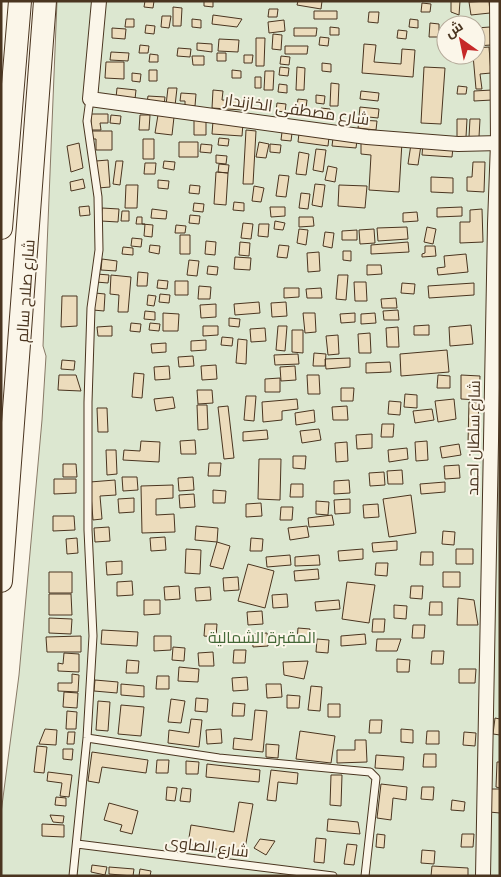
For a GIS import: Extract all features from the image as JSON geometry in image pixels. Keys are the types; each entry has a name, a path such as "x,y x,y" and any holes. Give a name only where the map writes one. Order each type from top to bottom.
{"highway":[{"name":"شارع صلاح سالم","path":"1,228 6,120 20,1"},
{"name":"شارع صلاح سالم","path":"1,581 45,1"}],"street":[{"path":"90,99 100,1"},
{"name":"شارع سلطان احمد","path":"483,876 494,272 499,143 497,1"},
{"name":"شارع مصطفى الخازندار","path":"90,99 367,137 458,144 499,143"}],"lane":[{"path":"74,876 87,738 93,636 88,530 88,402 91,308 99,250 98,196 87,121 90,99"},
{"path":"87,738 219,758 370,772 376,778 365,876"},
{"name":"شارع الصاوى","path":"77,844 333,876"}],"green space":[{"name":"المقبرة الشمالية","path":"57,1 500,1 500,876 1,876 1,813 19,675 46,356 43,346"}],"building":[{"path":"145,1 154,1 153,8 144,7"},
{"path":"204,1 213,1 213,7 204,6"},
{"path":"298,1 322,1 321,9 297,5"},
{"path":"451,1 460,1 459,15 451,12"},
{"path":"489,1 490,13 471,15 469,2"},
{"path":"422,3 431,4 430,12 421,12"},
{"path":"173,7 182,8 181,26 173,26"},
{"path":"269,9 278,9 277,17 268,17"},
{"path":"314,11 337,11 337,19 314,19"},
{"path":"369,12 379,12 378,23 368,22"},
{"path":"213,15 242,19 237,27 212,24"},
{"path":"162,16 171,16 169,28 161,27"},
{"path":"126,19 134,19 134,27 125,27"},
{"path":"192,19 201,20 201,28 192,27"},
{"path":"410,19 418,20 418,28 409,27"},
{"path":"284,20 285,31 269,33 268,22"},
{"path":"430,23 436,24 436,37 429,37"},
{"path":"146,25 155,26 154,34 145,33"},
{"path":"330,27 339,28 339,35 330,35"},
{"path":"486,27 490,27 491,45 486,45"},
{"path":"112,28 126,29 125,39 112,38"},
{"path":"294,28 317,28 316,36 294,36"},
{"path":"398,30 407,31 406,39 397,38"},
{"path":"273,34 282,35 281,50 272,49"},
{"path":"320,37 329,38 328,46 319,45"},
{"path":"256,38 265,38 264,66 256,66"},
{"path":"219,39 239,40 238,52 218,51"},
{"path":"197,43 212,44 212,52 197,50"},
{"path":"364,44 376,45 374,62 401,64 402,49 415,50 413,77 362,73"},
{"path":"140,45 149,46 148,53 139,53"},
{"path":"285,46 308,46 307,54 285,54"},
{"path":"486,47 489,47 491,73 480,74 482,89 476,89 474,65 486,65"},
{"path":"178,48 191,49 190,57 177,56"},
{"path":"111,52 129,53 128,61 110,60"},
{"path":"217,53 226,53 226,61 217,61"},
{"path":"150,54 158,55 158,62 149,62"},
{"path":"244,55 253,55 252,63 244,63"},
{"path":"192,56 204,56 204,65 193,65"},
{"path":"281,56 290,57 289,65 280,64"},
{"path":"106,62 124,62 124,79 105,78"},
{"path":"322,63 331,64 331,72 322,71"},
{"path":"280,67 289,68 288,76 279,75"},
{"path":"297,67 305,68 304,90 296,90"},
{"path":"424,67 445,68 441,124 421,123"},
{"path":"149,70 157,70 157,81 149,81"},
{"path":"232,70 241,71 241,78 232,78"},
{"path":"265,71 274,71 273,90 264,90"},
{"path":"132,73 141,74 140,82 132,81"},
{"path":"255,77 261,77 261,88 255,88"},
{"path":"331,83 339,84 338,106 330,106"},
{"path":"279,84 287,85 287,93 278,92"},
{"path":"458,86 467,87 466,94 457,94"},
{"path":"117,88 136,90 135,99 116,98"},
{"path":"168,88 177,88 175,106 166,105"},
{"path":"213,90 223,91 222,100 243,101 242,110 212,108"},
{"path":"492,90 492,100 474,101 474,91"},
{"path":"361,91 379,93 378,101 360,99"},
{"path":"181,93 196,94 195,106 185,106 185,101 180,101"},
{"path":"316,95 325,96 324,104 316,103"},
{"path":"148,96 165,97 164,105 147,103"},
{"path":"298,99 307,100 306,108 297,107"},
{"path":"277,103 286,104 285,112 276,111"},
{"path":"360,107 379,109 378,118 359,116"},
{"path":"321,108 330,109 330,117 321,117"},
{"path":"91,114 108,114 108,123 100,123 101,130 91,130"},
{"path":"111,115 121,116 120,124 110,123"},
{"path":"140,115 150,115 149,130 139,130"},
{"path":"158,115 174,117 172,135 155,133"},
{"path":"194,115 206,115 206,135 194,135"},
{"path":"457,119 467,119 466,137 457,137"},
{"path":"470,119 480,119 479,137 469,137"},
{"path":"359,120 377,121 376,130 358,128"},
{"path":"213,121 243,123 242,136 212,134"},
{"path":"246,130 256,131 253,184 243,184"},
{"path":"90,131 112,131 112,150 96,150 96,139 90,139"},
{"path":"282,132 292,133 291,141 281,140"},
{"path":"299,133 329,137 328,146 298,142"},
{"path":"219,138 229,139 228,146 218,145"},
{"path":"333,138 357,140 356,148 332,146"},
{"path":"143,139 154,139 154,159 143,159"},
{"path":"361,140 402,142 399,192 369,190 371,155 361,154"},
{"path":"179,142 198,142 198,157 179,157"},
{"path":"259,142 269,144 266,158 256,157"},
{"path":"79,143 83,168 71,172 67,146"},
{"path":"201,144 212,145 211,153 200,152"},
{"path":"270,144 281,145 280,153 270,152"},
{"path":"411,144 421,145 418,165 408,164"},
{"path":"423,144 453,147 452,157 422,155"},
{"path":"316,149 326,150 323,172 313,170"},
{"path":"299,152 309,154 306,175 296,174"},
{"path":"216,155 227,156 226,164 216,163"},
{"path":"108,160 110,187 98,188 96,161"},
{"path":"116,161 123,161 120,185 113,184"},
{"path":"164,161 175,162 174,170 163,168"},
{"path":"473,162 485,162 484,192 467,191 467,177 472,177"},
{"path":"145,163 156,163 155,174 144,174"},
{"path":"219,164 229,165 228,173 218,172"},
{"path":"328,166 337,168 335,182 325,180"},
{"path":"216,172 228,173 226,205 214,204"},
{"path":"279,175 289,176 286,197 276,196"},
{"path":"431,177 453,178 453,193 431,192"},
{"path":"83,179 85,188 71,191 70,182"},
{"path":"158,180 169,181 168,189 158,188"},
{"path":"315,184 325,185 322,207 312,205"},
{"path":"126,185 138,185 137,208 125,208"},
{"path":"190,185 200,186 199,194 189,193"},
{"path":"339,185 367,186 365,208 338,206"},
{"path":"254,186 264,188 261,202 252,201"},
{"path":"301,193 310,194 308,209 299,208"},
{"path":"234,202 244,203 244,211 233,210"},
{"path":"194,203 204,204 203,212 193,211"},
{"path":"89,206 90,215 80,216 79,207"},
{"path":"270,207 285,207 285,216 271,217"},
{"path":"462,207 462,216 437,217 437,208"},
{"path":"102,208 119,209 118,222 101,221"},
{"path":"152,209 167,211 166,219 151,218"},
{"path":"482,209 483,242 460,243 460,222 470,222 470,210"},
{"path":"122,211 129,211 129,221 121,221"},
{"path":"417,212 418,221 403,222 403,213"},
{"path":"190,215 200,216 199,224 189,223"},
{"path":"137,217 142,217 142,224 136,224"},
{"path":"299,217 313,217 314,226 299,227"},
{"path":"275,221 285,223 283,230 274,229"},
{"path":"243,223 253,224 251,239 241,238"},
{"path":"145,224 153,225 152,237 144,236"},
{"path":"259,224 269,224 268,237 258,236"},
{"path":"176,225 186,226 185,233 175,233"},
{"path":"407,227 408,239 378,241 377,228"},
{"path":"427,227 436,229 433,244 424,242"},
{"path":"299,229 308,230 306,245 297,243"},
{"path":"374,229 375,243 360,244 359,230"},
{"path":"357,230 357,240 342,240 342,231"},
{"path":"325,232 334,233 332,248 323,246"},
{"path":"180,235 190,235 190,254 180,254"},
{"path":"132,238 142,239 141,247 131,246"},
{"path":"206,241 216,242 215,255 205,254"},
{"path":"240,242 250,243 249,256 239,255"},
{"path":"408,242 409,252 371,254 371,245"},
{"path":"150,245 160,246 159,254 149,252"},
{"path":"279,245 289,246 287,258 277,257"},
{"path":"425,246 435,246 436,256 422,257 422,254 425,253"},
{"path":"123,247 133,248 133,255 122,254"},
{"path":"343,251 351,251 351,261 343,260"},
{"path":"319,252 320,271 308,272 307,253"},
{"path":"466,254 468,272 438,275 437,268 445,267 444,256"},
{"path":"235,257 251,258 250,270 234,269"},
{"path":"102,259 117,261 116,271 101,270"},
{"path":"189,260 199,261 197,276 187,275"},
{"path":"367,265 381,265 382,274 367,275"},
{"path":"208,266 218,267 217,275 207,274"},
{"path":"138,272 148,273 147,286 137,286"},
{"path":"97,274 109,275 108,283 96,282"},
{"path":"111,275 131,277 128,312 118,312 119,295 110,294"},
{"path":"338,275 348,275 346,300 336,299"},
{"path":"158,280 168,281 167,289 157,288"},
{"path":"175,281 188,281 188,295 175,295"},
{"path":"354,282 366,282 367,301 355,301"},
{"path":"402,283 415,284 414,294 401,293"},
{"path":"474,283 474,295 429,298 428,286"},
{"path":"199,286 211,287 210,299 198,299"},
{"path":"284,288 299,288 299,297 284,298"},
{"path":"321,288 322,298 307,298 306,289"},
{"path":"95,293 105,294 104,311 93,310"},
{"path":"160,294 170,295 169,303 159,302"},
{"path":"148,295 156,296 154,306 147,305"},
{"path":"62,296 77,296 77,326 61,327"},
{"path":"396,298 397,308 382,308 381,299"},
{"path":"259,302 260,313 235,315 234,304"},
{"path":"286,302 287,316 272,317 271,303"},
{"path":"216,304 216,317 201,318 200,305"},
{"path":"398,310 399,320 384,320 383,311"},
{"path":"145,311 155,312 155,320 144,319"},
{"path":"163,313 179,314 178,331 163,331"},
{"path":"303,313 315,313 316,332 305,333"},
{"path":"355,313 355,322 341,323 340,314"},
{"path":"375,313 376,323 361,324 361,314"},
{"path":"229,318 240,319 239,327 229,326"},
{"path":"131,323 141,324 140,332 130,331"},
{"path":"150,323 160,324 159,331 149,330"},
{"path":"429,325 429,335 414,335 414,326"},
{"path":"471,325 473,344 450,346 449,327"},
{"path":"112,326 112,336 98,336 97,327"},
{"path":"203,326 218,326 218,335 203,336"},
{"path":"278,326 287,326 285,351 276,350"},
{"path":"398,327 399,347 387,347 386,328"},
{"path":"265,328 266,341 251,342 250,329"},
{"path":"292,330 303,330 303,353 292,352"},
{"path":"370,333 371,353 359,353 358,334"},
{"path":"338,335 339,354 328,355 326,336"},
{"path":"222,337 233,338 232,346 221,345"},
{"path":"238,339 247,340 246,364 236,363"},
{"path":"206,340 206,350 191,351 191,341"},
{"path":"166,343 166,352 152,353 151,344"},
{"path":"447,350 449,372 401,376 400,354"},
{"path":"314,353 326,354 325,366 313,366"},
{"path":"298,354 299,364 275,365 274,355"},
{"path":"193,356 194,366 179,367 178,357"},
{"path":"350,358 350,367 326,369 325,359"},
{"path":"62,360 75,361 74,370 61,369"},
{"path":"390,362 391,372 366,373 366,363"},
{"path":"216,365 217,379 202,380 201,366"},
{"path":"169,366 170,379 155,380 154,367"},
{"path":"295,366 296,380 281,381 280,367"},
{"path":"134,373 144,374 142,398 132,397"},
{"path":"59,375 76,375 81,391 58,390"},
{"path":"307,375 319,375 320,394 308,394"},
{"path":"438,375 450,376 450,388 437,388"},
{"path":"461,375 480,376 479,400 461,399"},
{"path":"280,378 280,392 265,392 265,379"},
{"path":"341,388 354,388 353,401 341,401"},
{"path":"197,390 212,390 213,403 198,404"},
{"path":"405,394 417,395 417,408 404,407"},
{"path":"246,396 256,396 254,421 244,420"},
{"path":"173,397 175,408 156,411 154,399"},
{"path":"297,399 298,409 282,411 282,420 263,422 262,402"},
{"path":"454,399 456,419 438,422 435,401"},
{"path":"389,401 401,402 400,415 388,414"},
{"path":"469,402 479,403 477,443 468,443"},
{"path":"197,405 207,405 208,429 198,430"},
{"path":"228,406 234,458 224,459 218,407"},
{"path":"347,406 348,420 333,420 332,407"},
{"path":"97,408 107,408 108,432 98,432"},
{"path":"432,409 434,420 415,423 413,411"},
{"path":"314,410 315,422 296,425 295,413"},
{"path":"382,424 394,424 393,437 381,437"},
{"path":"319,429 321,440 302,443 300,431"},
{"path":"267,430 268,439 243,441 243,432"},
{"path":"372,434 372,448 357,449 356,435"},
{"path":"195,440 196,454 181,454 180,441"},
{"path":"141,441 160,442 159,462 123,460 124,450 140,451"},
{"path":"427,441 428,460 416,461 415,442"},
{"path":"347,442 348,461 336,462 335,443"},
{"path":"459,444 461,455 442,458 440,447"},
{"path":"407,448 408,459 389,462 388,450"},
{"path":"106,450 116,450 117,474 107,475"},
{"path":"293,456 306,456 305,469 293,468"},
{"path":"259,459 281,459 280,500 258,499"},
{"path":"209,463 221,463 220,476 208,476"},
{"path":"63,464 76,464 77,477 63,477"},
{"path":"459,465 460,478 445,479 444,466"},
{"path":"402,470 403,484 388,484 387,471"},
{"path":"384,472 385,485 370,486 369,473"},
{"path":"122,477 137,477 138,490 123,491"},
{"path":"193,477 194,490 179,491 178,478"},
{"path":"54,479 76,479 76,493 54,494"},
{"path":"115,480 116,495 100,496 102,519 93,520 90,482"},
{"path":"349,480 350,493 334,494 334,481"},
{"path":"445,482 445,492 421,494 420,484"},
{"path":"291,484 303,484 303,497 290,497"},
{"path":"173,485 173,498 156,499 156,515 174,514 175,532 142,533 141,486"},
{"path":"213,490 226,491 225,503 213,503"},
{"path":"194,494 195,507 180,508 179,495"},
{"path":"411,495 416,533 389,537 383,499"},
{"path":"134,498 134,512 119,513 118,499"},
{"path":"350,499 350,513 335,514 334,500"},
{"path":"316,501 329,502 328,515 316,514"},
{"path":"261,503 262,516 246,517 246,504"},
{"path":"378,504 379,517 364,518 363,505"},
{"path":"281,507 293,507 292,520 280,520"},
{"path":"332,515 334,525 309,527 308,518"},
{"path":"53,516 74,516 75,530 53,531"},
{"path":"196,526 218,528 217,542 195,540"},
{"path":"307,526 309,537 290,540 288,528"},
{"path":"109,527 110,541 95,542 94,528"},
{"path":"443,531 455,532 454,545 442,544"},
{"path":"165,537 166,550 151,551 150,538"},
{"path":"77,538 78,553 67,554 66,539"},
{"path":"251,538 263,539 262,551 250,551"},
{"path":"397,541 397,550 373,552 372,543"},
{"path":"217,542 230,546 223,569 210,566"},
{"path":"186,549 201,550 200,574 185,573"},
{"path":"363,549 363,559 339,561 338,551"},
{"path":"456,549 473,549 473,564 456,564"},
{"path":"421,552 433,552 433,565 420,565"},
{"path":"290,555 291,565 267,567 266,557"},
{"path":"319,555 320,565 295,566 295,557"},
{"path":"122,561 122,574 107,575 106,562"},
{"path":"376,563 388,563 387,576 375,575"},
{"path":"248,564 274,571 265,608 238,601"},
{"path":"318,569 319,579 295,581 294,571"},
{"path":"49,572 72,572 72,593 49,593"},
{"path":"443,572 460,572 460,587 443,587"},
{"path":"238,577 239,590 224,591 223,578"},
{"path":"132,581 133,595 117,596 117,582"},
{"path":"347,582 375,585 369,623 342,619"},
{"path":"179,586 180,599 165,600 164,587"},
{"path":"411,586 423,586 422,599 410,598"},
{"path":"210,587 211,600 196,601 195,588"},
{"path":"49,594 71,594 72,615 49,615"},
{"path":"287,594 288,607 273,608 272,595"},
{"path":"458,598 474,600 478,625 457,625"},
{"path":"144,600 160,600 160,614 144,615"},
{"path":"339,600 340,609 316,611 315,602"},
{"path":"430,602 442,602 442,615 429,615"},
{"path":"394,605 407,606 406,619 394,618"},
{"path":"262,611 263,624 248,625 247,612"},
{"path":"49,618 72,619 71,634 49,633"},
{"path":"373,619 385,619 384,632 372,632"},
{"path":"205,624 217,624 216,637 204,636"},
{"path":"413,625 425,625 424,638 412,638"},
{"path":"298,628 310,629 309,642 297,641"},
{"path":"102,630 138,632 137,646 101,644"},
{"path":"267,633 268,646 253,647 252,634"},
{"path":"365,634 366,644 341,646 341,636"},
{"path":"81,636 81,652 47,652 46,637"},
{"path":"154,636 171,636 171,650 154,651"},
{"path":"317,639 329,640 328,653 316,652"},
{"path":"377,639 401,639 397,651 376,651"},
{"path":"173,647 185,648 184,661 172,660"},
{"path":"234,650 246,650 245,663 233,663"},
{"path":"432,651 444,651 443,664 431,664"},
{"path":"213,652 214,666 199,666 198,653"},
{"path":"64,653 79,654 79,672 58,671 58,663 63,664"},
{"path":"397,659 410,660 409,672 397,672"},
{"path":"127,660 139,661 138,673 126,673"},
{"path":"308,661 304,679 284,675 283,662"},
{"path":"179,667 199,669 198,682 178,681"},
{"path":"459,669 476,669 475,683 459,683"},
{"path":"72,674 79,675 78,692 58,691 58,683 72,683"},
{"path":"157,676 169,676 169,689 156,689"},
{"path":"247,677 248,690 233,691 232,678"},
{"path":"95,680 118,682 117,693 94,691"},
{"path":"121,684 144,686 144,697 121,695"},
{"path":"266,684 281,684 282,697 267,698"},
{"path":"311,686 322,687 320,711 308,710"},
{"path":"64,692 78,693 77,708 63,707"},
{"path":"287,695 300,696 299,708 287,708"},
{"path":"196,698 208,699 207,712 195,711"},
{"path":"171,699 185,701 181,723 168,722"},
{"path":"98,701 110,702 108,731 96,730"},
{"path":"233,703 245,704 244,716 232,716"},
{"path":"328,704 340,704 340,717 328,717"},
{"path":"121,705 144,707 141,736 118,734"},
{"path":"255,710 267,711 263,752 233,749 234,738 252,740"},
{"path":"67,711 77,712 76,729 66,729"},
{"path":"495,718 500,719 500,735 493,734"},
{"path":"191,719 202,720 199,747 168,743 169,730 189,733"},
{"path":"370,720 382,720 381,733 369,733"},
{"path":"45,729 57,730 56,745 39,744"},
{"path":"221,729 222,743 207,744 206,730"},
{"path":"401,729 413,730 413,743 401,742"},
{"path":"300,731 335,736 331,763 296,759"},
{"path":"427,731 439,731 439,744 426,744"},
{"path":"68,732 75,732 74,744 67,744"},
{"path":"464,732 476,733 475,746 463,745"},
{"path":"355,740 366,740 367,762 337,763 337,750 355,750"},
{"path":"266,744 279,745 278,758 266,757"},
{"path":"37,746 47,747 44,773 34,772"},
{"path":"63,749 73,749 72,760 63,759"},
{"path":"92,752 148,760 146,773 102,767 99,783 88,781"},
{"path":"424,754 436,754 436,767 423,767"},
{"path":"376,755 404,757 403,770 375,768"},
{"path":"157,760 169,760 168,773 156,773"},
{"path":"186,761 199,762 198,774 186,774"},
{"path":"497,762 500,762 500,788 496,787"},
{"path":"207,764 260,770 259,782 206,777"},
{"path":"271,770 298,773 297,784 278,782 276,801 267,800"},
{"path":"48,772 72,775 69,797 60,796 62,783 47,781"},
{"path":"331,775 342,775 341,806 330,805"},
{"path":"381,784 407,787 406,800 393,798 391,820 377,818"},
{"path":"167,787 177,788 175,801 166,800"},
{"path":"422,787 434,787 433,800 421,799"},
{"path":"182,788 191,789 190,802 180,801"},
{"path":"491,789 500,789 500,813 489,812"},
{"path":"56,797 66,798 66,806 55,805"},
{"path":"452,800 465,802 464,811 451,810"},
{"path":"239,802 253,804 244,854 188,844 191,825 234,832"},
{"path":"109,803 138,811 132,834 120,831 122,825 104,820"},
{"path":"50,815 64,816 63,823 53,822"},
{"path":"328,819 358,822 360,834 327,831"},
{"path":"42,824 64,825 64,837 42,836"},
{"path":"377,834 385,835 384,848 376,847"},
{"path":"462,834 474,834 473,847 461,847"},
{"path":"316,838 326,839 324,863 314,862"},
{"path":"260,839 275,841 266,855 254,848"},
{"path":"347,844 357,845 354,865 344,864"},
{"path":"422,850 435,851 434,864 421,863"},
{"path":"92,865 107,867 105,875 91,872"},
{"path":"432,866 468,868 468,876 431,876"},
{"path":"109,867 134,869 133,876 109,874"},
{"path":"140,869 151,871 150,876 139,876"}]}
